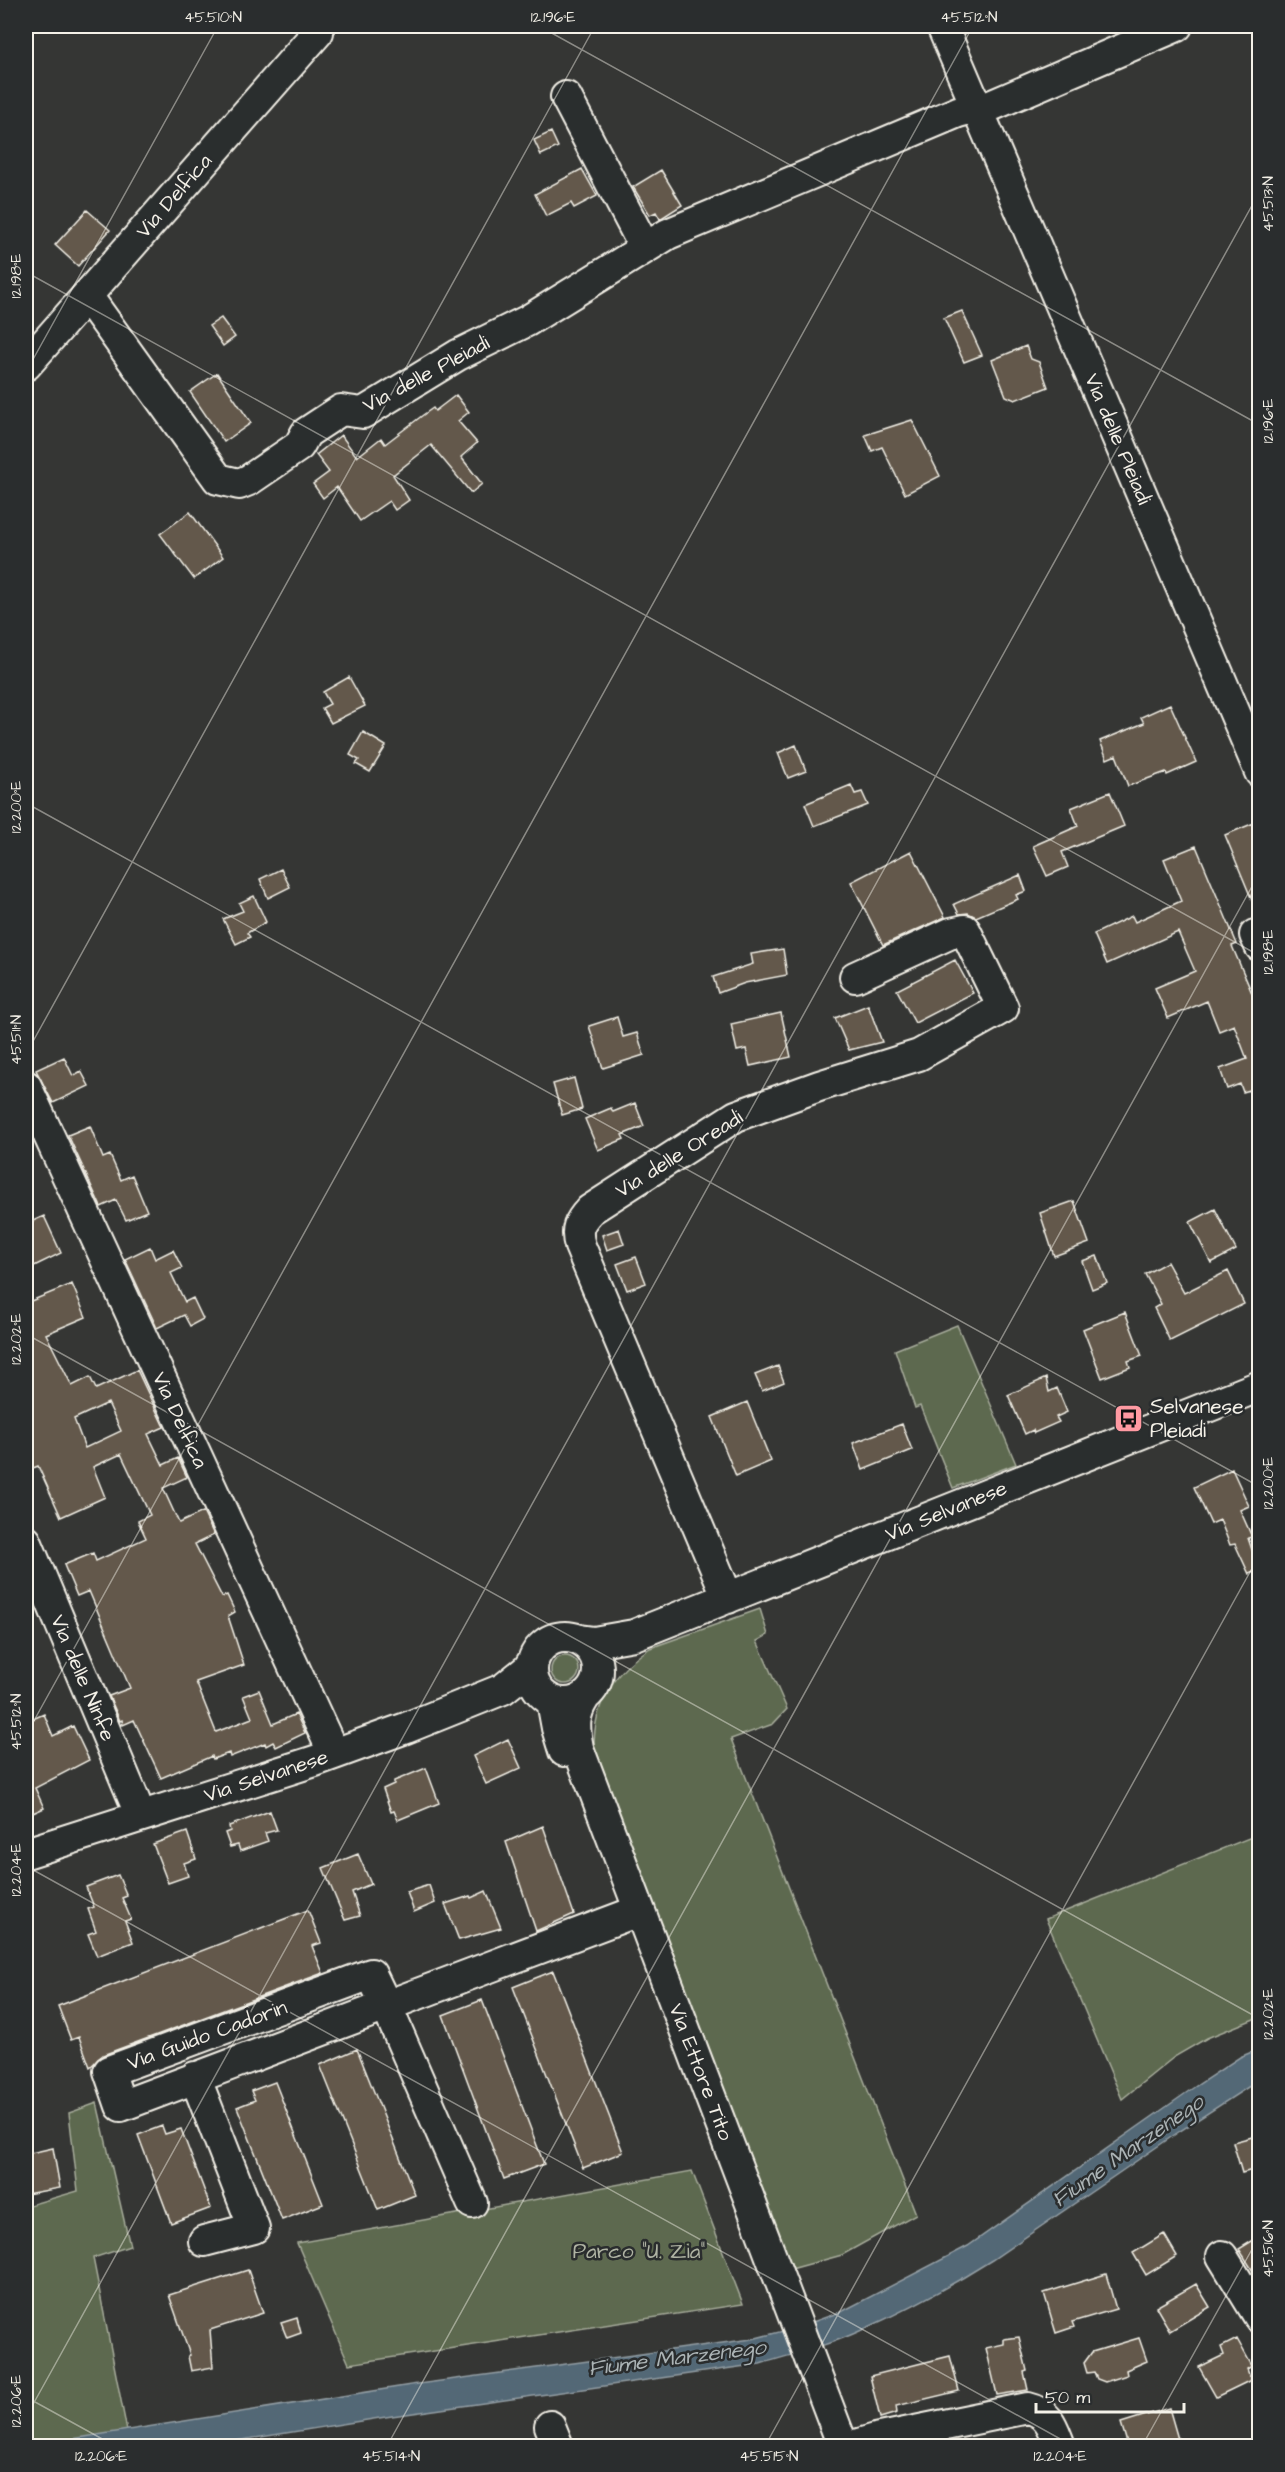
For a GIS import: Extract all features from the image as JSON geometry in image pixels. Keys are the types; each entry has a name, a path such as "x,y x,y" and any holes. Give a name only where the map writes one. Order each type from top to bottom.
{"street":[{"name":"Via Delfica","path":"26,365 318,32 317,26"},
{"name":"Via delle Pleiadi","path":"942,26 1260,772"},
{"name":"Via delle Pleiadi","path":"87,296 218,479 239,484 249,480 299,446 306,433 341,410 363,413 458,355 527,321 668,234 958,112 976,107 988,107 1177,26"},
{"path":"566,98 645,248"},
{"name":"Via delle Oreadi","path":"728,1598 579,1245 576,1233 579,1221 590,1210 736,1116 819,1086 919,1055 1003,1008 965,930 951,933 855,978"},
{"name":"Via Delfica","path":"26,1086 334,1754"},
{"name":"Via Selvanese","path":"579,1640 605,1641 634,1635 1260,1386"},
{"name":"Via delle Ninfe","path":"26,1540 135,1802 139,1817"},
{"name":"Via Selvanese","path":"591,1686 606,1659 634,1635"},
{"path":"570,1637 579,1640 586,1644 596,1658 591,1686 563,1704 541,1684 543,1645 551,1640 570,1637"},
{"name":"Via Selvanese","path":"26,1853 334,1754 503,1689 528,1669 541,1684"},
{"name":"Via Ettore Tito","path":"541,1684 563,1748 633,1913 785,2312 807,2371 829,2446"},
{"name":"Via Ettore Tito","path":"591,1686 574,1717 574,1731 633,1913"},
{"name":"Via Guido Cadorin","path":"472,2203 386,2005 371,1974 109,2071 121,2106 386,2005 633,1913"},
{"path":"195,2077 254,2228 204,2241"},
{"path":"1222,2256 1260,2318"},
{"name":"Via Ettore Tito","path":"807,2371 843,2446"},
{"path":"852,2446 1028,2408 1050,2419 1060,2446"}],"green space":[{"path":"957,1325 1016,1464 953,1488 920,1406 915,1408 895,1350"},
{"path":"760,1609 768,1635 757,1641 787,1709 773,1724 731,1739 916,2214 842,2255 791,2269 594,1747 595,1731 602,1702 616,1678 637,1658 650,1648"},
{"path":"565,1656 575,1660 579,1670 575,1680 565,1684 555,1680 551,1670 555,1660"},
{"path":"1259,1834 1259,2017 1207,2038 1174,2057 1122,2099 1046,1919"},
{"path":"97,2103 130,2246 93,2258 129,2441 94,2446 26,2446 26,2206 78,2191 69,2113"},
{"name":"Parco \"U. Zia\"","path":"692,2171 743,2304 349,2364 297,2243"}],"water":[{"name":"Fiume Marzenego","path":"1259,2049 1259,2080 1180,2131 992,2260 895,2314 850,2335 812,2349 760,2364 392,2416 204,2446 28,2446 411,2385 752,2339 799,2327 843,2311 968,2246 1196,2086 1240,2057"}],"building":[{"path":"551,132 558,147 541,155 534,140"},
{"path":"582,169 597,196 574,208 571,203 546,216 535,194"},
{"path":"661,170 682,205 660,219 656,212 650,215 633,187"},
{"path":"87,210 110,230 78,266 55,245"},
{"path":"962,311 982,355 964,362 944,318"},
{"path":"221,318 235,337 223,346 209,326"},
{"path":"1026,346 1031,359 1039,362 1048,387 1015,400 1006,396 992,360"},
{"path":"217,373 251,423 224,442 190,392"},
{"path":"456,395 469,412 458,421 477,443 461,457 482,484 471,493 431,445 393,475 409,500 395,510 389,501 360,521 337,487 323,498 313,484 329,472 316,455 341,435 357,457 381,438 385,444 433,408 435,411"},
{"path":"912,420 940,476 905,494 882,447 872,451 865,435"},
{"path":"190,512 223,557 194,579 160,534"},
{"path":"349,677 365,706 331,723 322,708 330,704 323,692"},
{"path":"1170,704 1196,762 1167,775 1166,772 1128,786 1116,755 1107,759 1100,741 1144,723 1141,717"},
{"path":"363,732 386,746 370,772 356,764 359,760 350,755"},
{"path":"796,745 806,771 788,778 778,753"},
{"path":"851,785 855,794 862,792 868,805 814,826 805,804"},
{"path":"1110,792 1124,826 1062,852 1068,867 1047,876 1033,846 1078,826 1071,808"},
{"path":"1254,823 1260,837 1259,917 1225,835"},
{"path":"1196,846 1237,944 1232,946 1260,1012 1260,1087 1243,1092 1240,1084 1227,1089 1220,1069 1247,1059 1234,1025 1219,1031 1207,1001 1168,1018 1155,988 1195,971 1178,932 1107,964 1094,934 1132,916 1135,922 1181,901 1164,859"},
{"path":"911,851 945,917 883,945 851,882"},
{"path":"281,869 290,887 268,898 260,879"},
{"path":"1020,875 1026,891 1016,895 1018,899 976,917 968,913 959,914 954,904"},
{"path":"254,896 266,922 247,933 250,937 236,944 223,919 243,911 239,903"},
{"path":"783,949 787,975 745,983 718,993 713,977 753,964 751,954"},
{"path":"955,960 973,993 915,1023 897,990"},
{"path":"868,1005 882,1042 849,1050 835,1018"},
{"path":"781,1013 791,1057 750,1066 746,1049 737,1051 731,1024"},
{"path":"617,1017 623,1037 637,1033 644,1055 603,1068 589,1026"},
{"path":"64,1057 73,1076 81,1071 89,1086 53,1103 36,1070"},
{"path":"574,1078 582,1109 562,1115 553,1084"},
{"path":"635,1103 644,1126 622,1135 624,1139 598,1150 585,1119 611,1108 613,1112"},
{"path":"90,1126 103,1158 110,1155 121,1180 132,1175 147,1211 126,1220 116,1200 101,1207 68,1135"},
{"path":"1074,1201 1089,1243 1054,1256 1040,1213"},
{"path":"1215,1209 1236,1250 1211,1263 1190,1222"},
{"path":"44,1216 61,1253 26,1270 26,1224"},
{"path":"619,1229 624,1244 607,1250 602,1235"},
{"path":"150,1247 155,1259 173,1250 182,1268 171,1273 185,1302 193,1298 203,1319 190,1326 184,1315 157,1328 125,1259"},
{"path":"1097,1256 1107,1283 1092,1289 1082,1261"},
{"path":"636,1257 646,1283 627,1290 617,1264"},
{"path":"1167,1262 1184,1293 1228,1271 1244,1304 1170,1341 1154,1308 1161,1304 1145,1274"},
{"path":"72,1284 86,1317 46,1334 72,1386 90,1377 96,1389 137,1370 164,1427 148,1434 163,1465 178,1458 187,1477 163,1488 179,1523 203,1512 214,1535 195,1544 222,1597 227,1595 235,1612 228,1616 244,1665 196,1682 216,1732 252,1718 243,1696 259,1690 273,1724 296,1714 305,1733 276,1747 273,1742 266,1746 265,1743 230,1757 229,1753 213,1759 212,1756 161,1778 134,1720 123,1725 122,1720 120,1721 109,1696 130,1688 89,1591 77,1596 64,1565 93,1553 96,1561 146,1538 138,1521 150,1515 121,1454 93,1467 105,1497 61,1517 38,1466 26,1471 26,1303","holes":["108,1403 121,1431 85,1448 74,1419"]},
{"path":"1125,1312 1142,1356 1128,1361 1130,1367 1102,1378 1083,1329"},
{"path":"778,1366 784,1382 762,1391 755,1375"},
{"path":"1046,1378 1049,1392 1057,1388 1067,1412 1056,1417 1059,1422 1034,1433 1033,1430 1025,1434 1008,1395"},
{"path":"747,1402 771,1461 736,1476 712,1417"},
{"path":"902,1424 912,1450 863,1470 853,1443"},
{"path":"1232,1469 1249,1506 1240,1510 1252,1537 1248,1538 1259,1570 1249,1574 1235,1544 1230,1545 1220,1520 1211,1524 1194,1487"},
{"path":"44,1714 53,1736 73,1726 89,1760 35,1788 44,1808 26,1816 26,1722"},
{"path":"508,1739 521,1768 486,1784 473,1756"},
{"path":"426,1768 439,1803 398,1820 394,1811 391,1812 383,1789 394,1784 394,1781"},
{"path":"270,1811 277,1830 265,1833 268,1841 240,1851 238,1845 230,1847 225,1833 230,1831 229,1826"},
{"path":"543,1826 574,1914 536,1931 506,1842"},
{"path":"187,1832 196,1859 184,1863 188,1876 168,1883 153,1844"},
{"path":"358,1854 371,1884 352,1892 360,1916 345,1920 323,1868"},
{"path":"118,1875 127,1896 122,1898 131,1919 125,1921 133,1942 97,1956 88,1934 96,1931 88,1909 94,1907 86,1887"},
{"path":"429,1885 435,1903 414,1912 407,1892"},
{"path":"486,1891 501,1928 459,1940 445,1904 470,1896 471,1898"},
{"path":"308,1910 321,1943 312,1946 323,1973 103,2055 90,2067 79,2037 71,2040 58,2006"},
{"path":"553,1971 623,2152 583,2168 513,1987"},
{"path":"482,2000 544,2164 504,2179 443,2015"},
{"path":"357,2049 415,2195 378,2210 320,2065"},
{"path":"275,2082 323,2204 282,2220 237,2107 255,2100 251,2091"},
{"path":"162,2126 165,2134 181,2129 211,2208 171,2223 138,2135"},
{"path":"1260,2135 1260,2168 1242,2173 1233,2142"},
{"path":"53,2148 60,2188 26,2194 26,2154"},
{"path":"1164,2234 1177,2256 1146,2275 1133,2253"},
{"path":"1260,2236 1260,2282 1239,2249"},
{"path":"248,2270 263,2313 210,2330 213,2367 191,2371 188,2356 190,2355 169,2295"},
{"path":"1106,2274 1116,2309 1072,2322 1074,2327 1056,2333 1044,2293"},
{"path":"1196,2284 1210,2307 1170,2331 1156,2307"},
{"path":"297,2318 301,2333 287,2338 281,2323"},
{"path":"1019,2337 1027,2371 1024,2372 1028,2390 997,2395 986,2348 1004,2344 1004,2339"},
{"path":"1139,2338 1147,2361 1126,2370 1127,2375 1105,2382 1097,2379 1094,2372 1087,2373 1084,2363 1092,2352"},
{"path":"1237,2339 1252,2366 1247,2369 1251,2380 1216,2397 1199,2367 1224,2355 1221,2347"},
{"path":"950,2356 959,2391 896,2406 897,2413 880,2418 870,2376"},
{"path":"1169,2408 1180,2446 1128,2446 1121,2423"}],"place":[{"name":"Selvanese Pleiadi","path":"1129,1418"}]}
